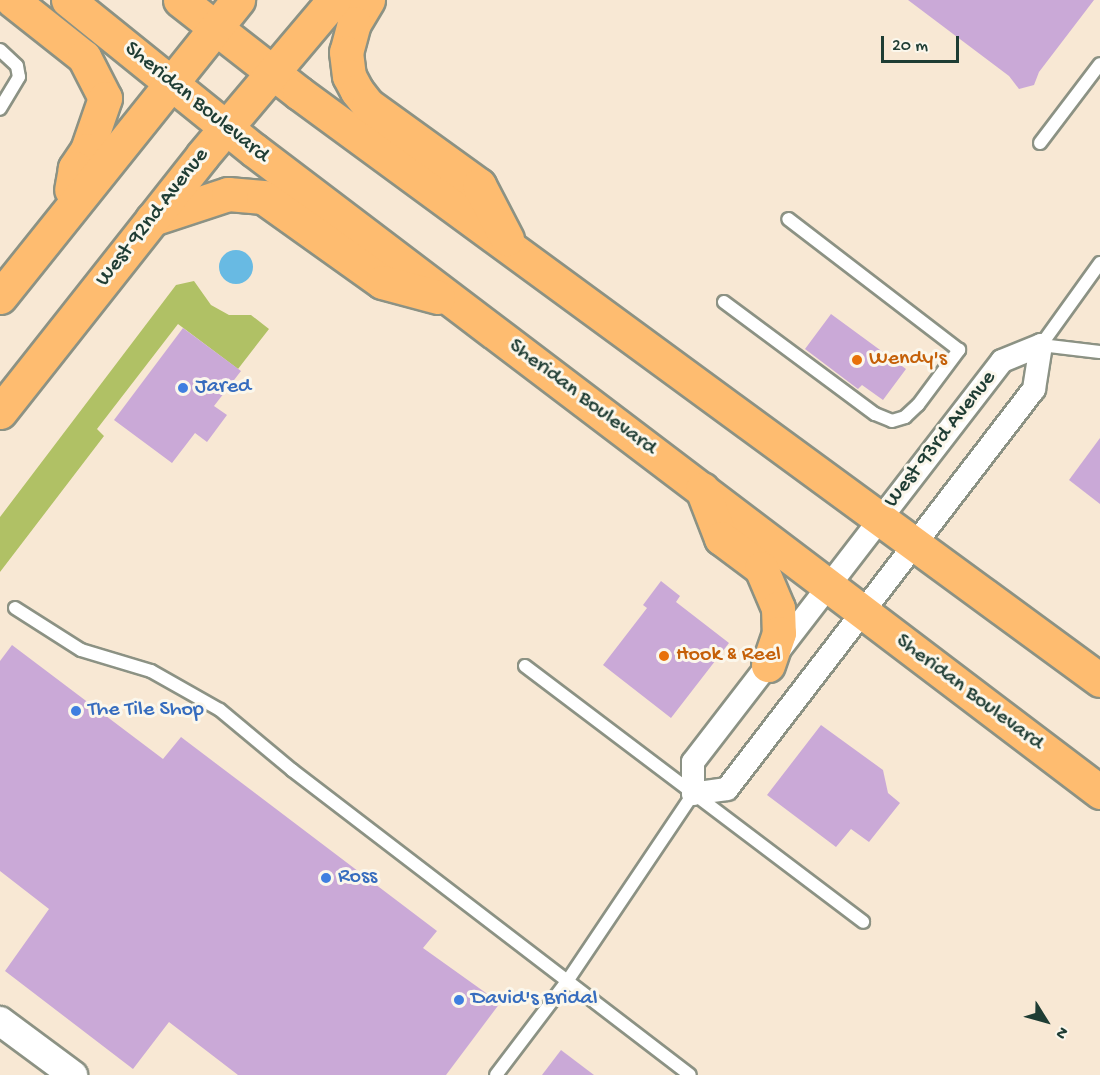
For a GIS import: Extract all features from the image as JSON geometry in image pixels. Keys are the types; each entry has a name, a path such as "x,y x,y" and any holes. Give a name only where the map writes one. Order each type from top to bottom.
{"main road":[{"path":"12,0 84,57 105,98 87,150 75,168 68,213"},
{"name":"Sheridan Boulevard","path":"68,0 226,127 1100,792"},
{"path":"180,0 272,71 879,521 1100,680"},
{"path":"0,297 238,0"},
{"name":"West 92nd Avenue","path":"0,412 226,127 334,0"},
{"path":"368,0 354,23 346,52 349,76 357,91 368,105 479,185 510,246"},
{"path":"152,219 228,194 263,197 382,282 452,300"},
{"path":"702,489 721,538 761,568 778,608 779,633 768,665"}],"street":[{"name":"West 93rd Avenue","path":"1041,345 1034,389 727,789 693,794 693,762 1002,362 1041,345"},
{"path":"0,1021 73,1075"}],"lane":[{"path":"0,50 17,66 19,77 0,109"},
{"path":"1040,142 1100,64"},
{"path":"724,302 875,414 892,421 904,417 918,405 959,350 788,219"},
{"path":"1100,263 1041,345 1100,352"},
{"path":"15,608 81,650 151,671 220,710 292,770 690,1075"},
{"path":"525,666 863,922"},
{"path":"496,1075 568,980 693,794"}],"green space":[{"path":"194,281 211,305 229,315 251,315 269,329 238,369 178,324 97,429 104,436 0,572 0,517 176,285"}],"water":[{"path":"236,250 248,255 253,267 248,279 236,284 224,279 219,267 224,255"}],"building":[{"path":"908,0 1094,0 1039,72 1034,85 1019,89 1009,76"},
{"name":"Wendy's","path":"831,314 906,369 883,400 862,385 858,389 805,349"},
{"name":"Jared","path":"183,328 241,371 214,406 227,415 207,442 195,433 172,463 114,420"},
{"path":"1100,438 1100,504 1069,480"},
{"name":"Hook & Reel","path":"661,581 680,596 676,602 729,643 671,718 603,665 647,608 643,605"},
{"path":"12,645 163,759 181,737 437,931 423,948 500,1003 446,1075 238,1075 169,1022 133,1069 5,971 49,909 0,871 0,661"},
{"path":"821,725 883,770 888,793 900,803 869,842 851,829 836,847 767,795"},
{"path":"561,1050 594,1075 542,1075"}],"place":[{"name":"Wendy's","path":"857,360"},
{"name":"Jared","path":"183,388"},
{"name":"Hook & Reel","path":"664,656"},
{"name":"The Tile Shop","path":"76,711"},
{"name":"Ross","path":"326,878"},
{"name":"David's Bridal","path":"459,1000"}]}
